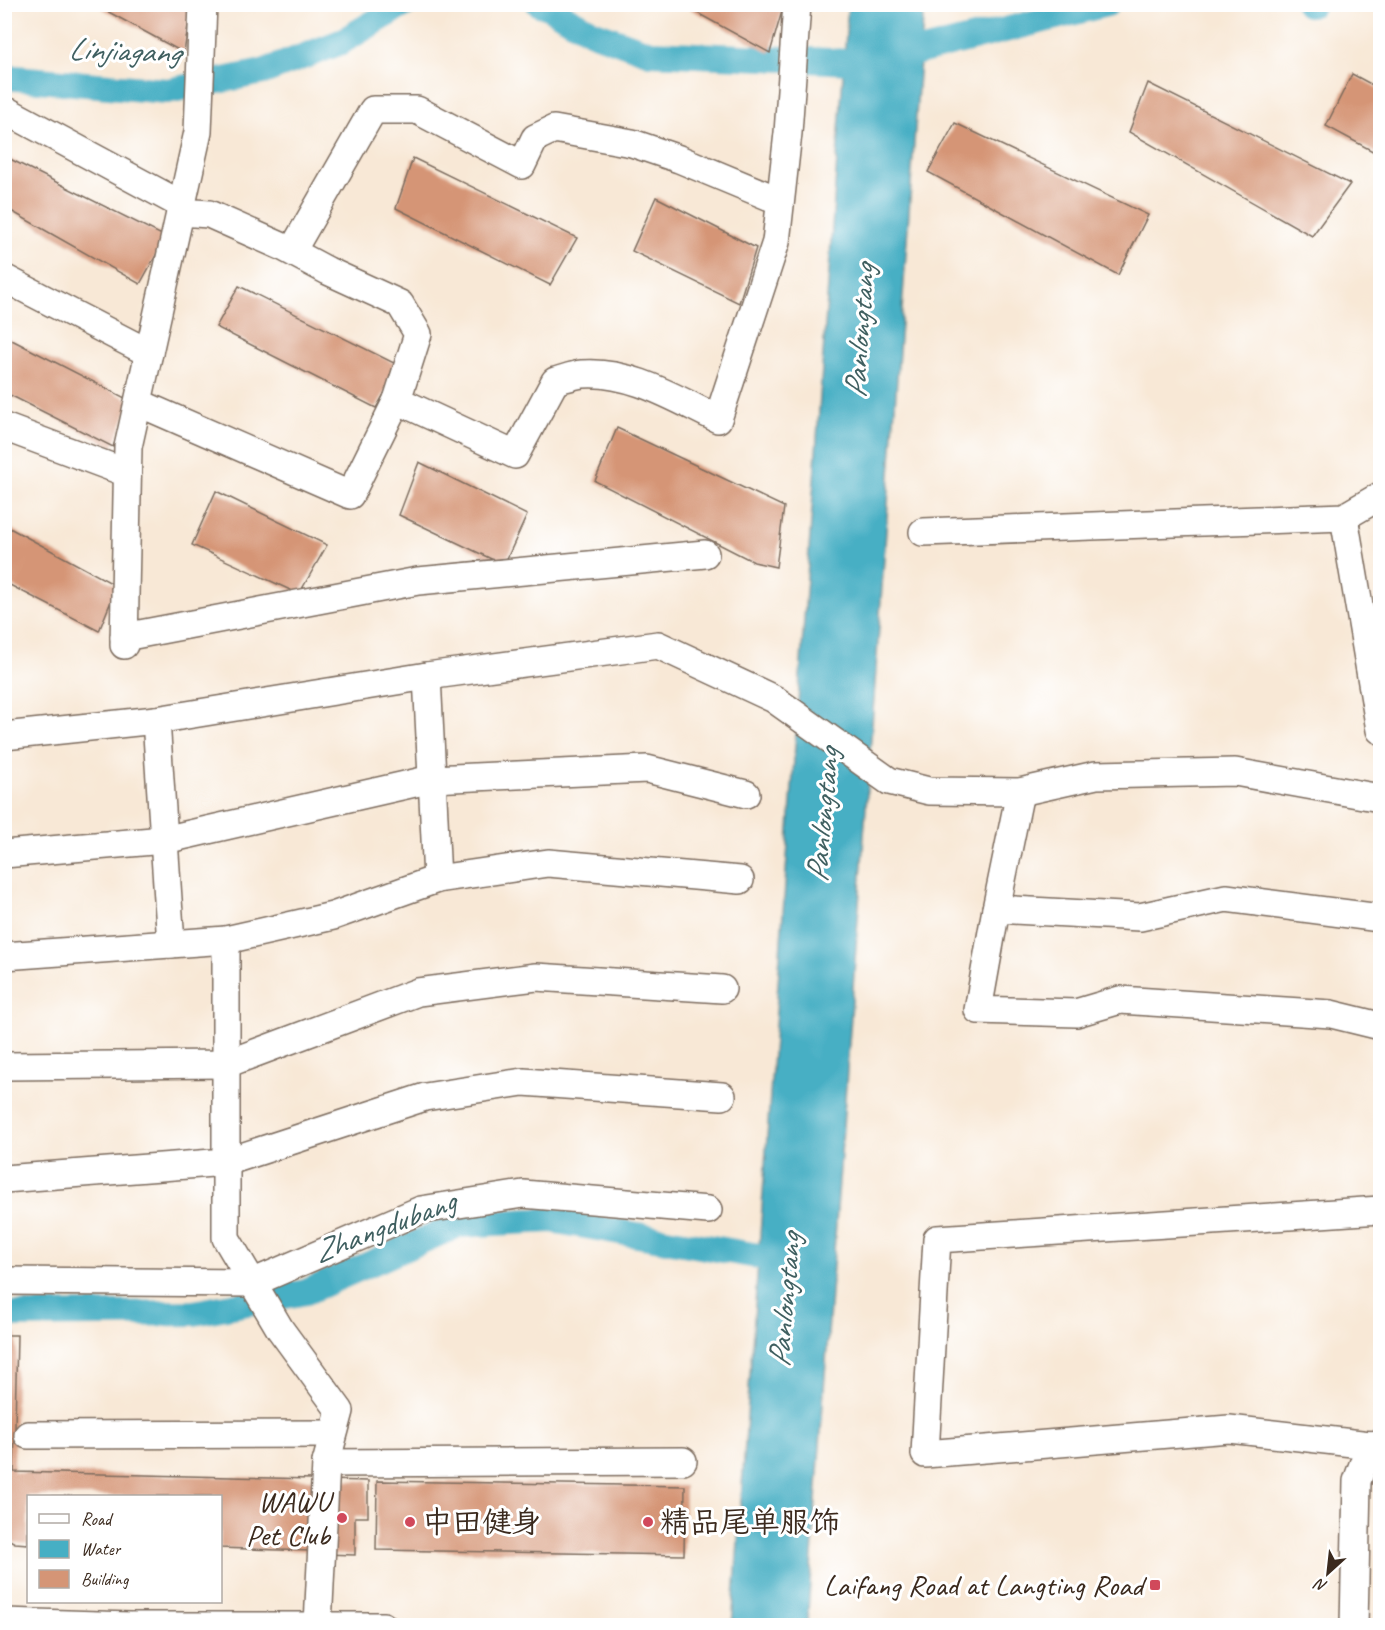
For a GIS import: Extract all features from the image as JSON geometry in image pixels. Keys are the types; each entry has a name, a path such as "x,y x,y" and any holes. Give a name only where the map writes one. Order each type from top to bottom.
{"street":[{"path":"203,4 199,122 128,447 124,641 418,581 705,554"},
{"path":"397,400 515,455 555,381 582,374 622,377 659,390 718,419 776,242 791,99 797,4"},
{"path":"292,252 374,110 417,110 522,165 536,138 554,129 632,143 679,159 780,201"},
{"path":"9,112 181,208 209,214 400,304 418,334 397,400 350,495 138,403"},
{"path":"4,278 149,353"},
{"path":"4,427 127,473"},
{"path":"923,532 1344,517 1380,496"},
{"path":"1344,517 1378,690 1380,730"},
{"path":"4,736 156,720 427,676 658,645 774,699 889,781 929,791 1020,792 1096,775 1235,772 1380,798"},
{"path":"427,676 437,879"},
{"path":"156,720 171,944"},
{"path":"4,854 164,840 432,779 647,769 746,794"},
{"path":"1020,792 978,1010 1076,1013 1120,1000 1331,1014 1380,1026"},
{"path":"4,956 226,940 333,916 437,879 548,863 740,879"},
{"path":"996,909 1140,917 1226,898 1380,918"},
{"path":"226,940 226,1239 280,1329 340,1411 326,1463 318,1625"},
{"path":"4,1066 226,1064 418,992 536,977 722,989"},
{"path":"4,1179 226,1162 425,1097 523,1082 722,1096"},
{"path":"4,1281 252,1283 422,1210 523,1194 708,1210"},
{"path":"1354,1626 1357,1481 1375,1444 1230,1430 925,1454 937,1239 1380,1210"},
{"path":"28,1435 333,1434"},
{"path":"326,1463 683,1461"},
{"path":"4,1622 130,1626"},
{"path":"134,1626 383,1626"}],"water":[{"name":"Panlongtang","path":"848,5 924,5 807,1625 732,1626"}],"building":[{"path":"94,4 191,4 184,53"},
{"path":"681,4 784,4 770,53"},
{"path":"1352,74 1380,89 1380,155 1326,126"},
{"path":"1148,83 1350,184 1312,236 1129,132"},
{"path":"955,123 1148,215 1118,275 928,172"},
{"path":"4,156 166,237 140,284 4,207"},
{"path":"413,158 577,238 550,285 396,208"},
{"path":"656,197 756,248 739,303 632,251"},
{"path":"239,286 400,366 376,408 216,327"},
{"path":"4,336 131,401 113,447 4,392"},
{"path":"617,428 784,507 776,567 754,562 595,481"},
{"path":"419,462 527,515 504,565 399,515"},
{"path":"216,491 327,545 299,594 192,545"},
{"path":"4,525 117,586 99,631 4,582"},
{"path":"4,1335 17,1335 14,1472 313,1479 312,1551 222,1548 222,1495 27,1495 27,1544 15,1543 4,1537"},
{"path":"327,1480 368,1481 368,1517 355,1517 355,1555 324,1554"},
{"path":"377,1481 685,1486 684,1555 376,1550"}],"waterway":[{"name":"Linjiagang","path":"4,77 167,91 263,72 341,42 405,4"},
{"name":"Linjiagang","path":"539,4 592,32 650,53 875,63 1107,4"},
{"name":"Zhangdubang","path":"4,1315 194,1313 306,1292 458,1225 551,1220 787,1261"}],"place":[{"name":"WAWU Pet Club","path":"342,1518"},
{"name":"中田健身","path":"410,1522"},
{"name":"精品尾单服饰","path":"648,1522"},
{"name":"Laifang Road at Langting Road","path":"1155,1585"}]}
